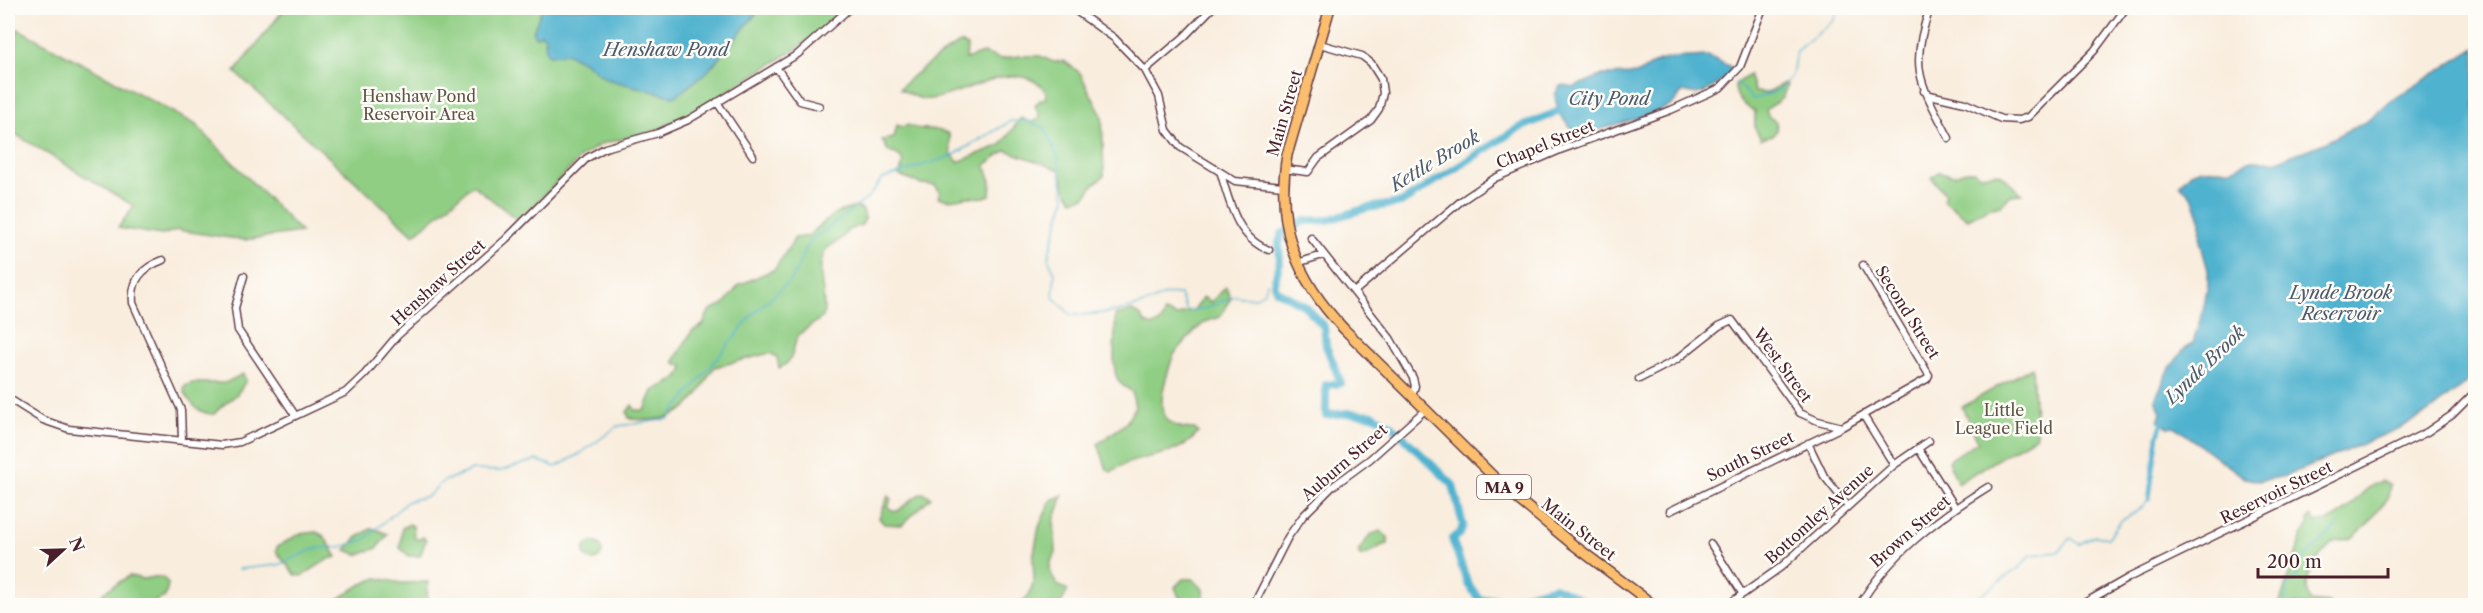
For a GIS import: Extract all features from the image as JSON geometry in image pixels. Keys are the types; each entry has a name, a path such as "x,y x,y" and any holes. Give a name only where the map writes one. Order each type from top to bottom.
{"highway":[{"name":"Main Street","path":"1330,8 1284,170 1283,186 1288,231 1297,263 1325,309 1425,410 1535,514 1655,606"}],"street":[{"name":"Henshaw Street","path":"8,398 43,420 69,429 217,445 234,444 346,392 366,374 397,336 506,239 587,158 605,148 672,127 717,102 811,45 850,8"},
{"path":"1072,8 1114,38 1144,70 1156,90 1166,126 1174,141 1187,153 1221,174 1240,182 1283,186"},
{"path":"1144,70 1184,37 1212,8"},
{"name":"Chapel Street","path":"1354,292 1461,201 1495,178 1560,150 1671,110 1720,88 1740,67 1763,8"},
{"path":"1930,8 1918,43 1924,91 1949,138"},
{"path":"1924,91 1930,95 1965,103 2001,119 2019,120 2028,117 2094,51 2126,8"},
{"path":"1284,170 1302,174 1308,172 1318,158 1371,120 1382,99 1381,79 1371,63 1362,56 1320,44"},
{"path":"776,67 800,101 819,106"},
{"path":"717,102 753,156"},
{"path":"1221,174 1234,215 1243,231 1256,244 1269,250"},
{"path":"1226,190 1240,182"},
{"path":"1311,238 1390,338 1415,386 1412,396"},
{"path":"1297,263 1323,255"},
{"path":"163,260 146,268 136,280 133,303 181,410 182,440"},
{"name":"Second Street","path":"1863,265 1929,375 1926,379 1863,415"},
{"path":"244,276 235,308 238,330 295,415"},
{"name":"West Street","path":"1639,380 1676,360 1719,326 1732,320 1800,413 1818,421 1842,427"},
{"path":"1404,388 1408,371"},
{"name":"Reservoir Street","path":"2079,606 2139,573 2427,432 2452,415 2475,391"},
{"name":"Auburn Street","path":"1254,606 1288,537 1303,516 1332,487 1425,410"},
{"path":"1842,427 1863,415 1894,465"},
{"name":"South Street","path":"1670,511 1842,427"},
{"name":"Bottomley Avenue","path":"1726,606 1781,567 1894,465 1929,441"},
{"path":"1808,443 1824,477 1848,506"},
{"path":"1918,448 1955,507"},
{"name":"Brown Street","path":"1859,606 1882,572 1955,507 1988,487"},
{"path":"1711,544 1742,593"}],"green space":[{"name":"Henshaw Pond Reservoir Area","path":"285,8 845,8 824,29 793,51 690,114 654,131 601,144 581,157 519,221 473,185 414,235 235,72"},
{"path":"16,28 195,124 301,232 244,240 177,230 162,235 118,228 134,206 10,131"},
{"path":"961,43 967,46 966,59 983,53 1001,59 1040,56 1053,62 1064,61 1080,73 1102,116 1104,176 1093,185 1085,197 1073,200 1067,192 1060,170 1006,150 985,165 991,181 990,195 983,197 942,199 938,197 940,192 935,185 920,184 899,175 902,160 898,155 889,152 882,140 894,138 897,125 938,130 949,134 951,153 958,162 1001,145 1021,118 1030,122 1038,120 1039,114 1035,106 1040,100 1045,99 1046,92 1041,86 1026,78 1013,76 999,78 930,99 918,98 900,89 928,64"},
{"path":"1749,75 1755,92 1767,93 1784,83 1787,86 1782,98 1766,110 1768,116 1776,122 1777,130 1773,136 1761,139 1755,128 1755,111 1743,104 1736,94 1735,85"},
{"path":"1975,171 1980,175 1996,173 2002,175 2022,194 2011,195 2000,206 1990,207 1968,219 1943,200 1945,194 1932,178 1939,172 1954,175"},
{"path":"856,207 863,210 865,218 862,225 848,230 842,238 827,248 822,259 823,317 798,335 788,362 779,368 777,357 770,353 715,367 694,400 678,413 660,419 629,418 627,412 632,405 635,410 645,410 653,391 672,382 682,371 683,366 674,361 692,331 703,325 709,311 724,304 739,285 775,269 795,238 808,236 835,213"},
{"path":"1226,287 1231,298 1220,317 1204,323 1175,353 1165,383 1162,403 1167,419 1182,428 1195,429 1198,433 1178,448 1133,461 1111,472 1107,469 1098,444 1126,423 1135,407 1132,392 1120,383 1115,370 1115,315 1132,311 1140,315 1145,323 1153,326 1161,322 1165,312 1176,316 1195,309 1203,297 1211,302"},
{"name":"Little League Field","path":"2032,367 2036,436 1958,483 1948,461 1978,441 1962,407"},
{"path":"243,374 246,380 242,387 214,414 204,413 196,407 184,391 184,387 191,383 225,383"},
{"path":"2382,481 2390,485 2388,498 2366,526 2352,538 2333,542 2316,562 2309,576 2307,593 2310,601 2331,605 2279,605 2302,536 2308,526 2308,518 2311,516 2315,522 2335,518 2365,491"},
{"path":"923,493 931,497 902,525 884,524 879,518 888,496 891,499 888,507 895,512"},
{"path":"1063,495 1054,521 1056,553 1051,561 1050,569 1057,585 1068,590 1060,605 1019,605 1029,595 1034,580 1033,558 1039,527 1051,500"},
{"path":"409,524 413,526 414,537 418,540 423,537 426,540 420,556 409,556 400,548 402,528"},
{"path":"372,528 388,534 377,548 358,555 346,550 356,538"},
{"path":"1380,531 1388,537 1388,544 1360,556 1358,552 1370,535"},
{"path":"316,532 324,536 337,557 328,559 302,576 295,575 276,551 277,547 299,534"},
{"path":"589,542 597,542 602,547 600,558 589,560 584,555 584,547"},
{"path":"129,576 145,579 163,578 168,584 165,597 146,605 138,602 134,605 123,605 121,597 111,600 102,593"},
{"path":"377,578 401,583 428,582 427,597 431,603 440,605 329,605 362,584"},
{"path":"1183,579 1193,579 1203,589 1204,605 1182,605 1175,587"},
{"path":"1551,590 1544,605 1515,605 1538,593"}],"water":[{"name":"Henshaw Pond","path":"542,8 761,8 707,72 675,97 606,79 583,61 566,53 549,55 546,51 545,37 541,34 535,37 533,32"},
{"name":"Lynde Brook Reservoir","path":"2475,48 2476,341 2469,353 2469,381 2429,412 2400,428 2286,476 2259,481 2245,478 2174,426 2168,427 2158,421 2161,412 2155,399 2170,368 2185,348 2193,343 2208,284 2208,270 2200,241 2201,222 2193,199 2180,184 2191,173 2201,169 2232,169 2249,161 2276,161 2322,144 2367,121 2391,101"},
{"name":"City Pond","path":"1708,56 1731,67 1730,76 1705,92 1696,94 1683,91 1672,105 1655,113 1582,135 1567,124 1558,107 1555,95 1559,87 1564,85 1574,87 1603,75 1636,74 1659,61 1672,58"}],"waterway":[{"name":"Kettle Brook","path":"1736,82 1753,99 1778,91 1792,76 1796,51 1834,20 1837,8"},
{"name":"Kettle Brook","path":"1503,606 1496,599 1480,600 1468,584 1452,539 1460,534 1463,525 1453,485 1391,425 1373,415 1349,413 1326,415 1326,385 1341,383 1326,346 1324,327 1305,306 1277,291 1274,284 1280,261 1279,243 1282,234 1304,221 1328,220 1367,208 1401,203 1517,129 1559,111"},
{"path":"239,569 278,565 316,548 341,547 365,539 408,501 428,496 442,482 472,470 500,471 536,460 556,467 581,453 618,426 668,419 753,314 792,279 810,241 868,198 882,179 954,155 1011,121 1025,121 1045,128 1058,158 1065,198 1048,258 1055,273 1053,297 1071,315 1121,310 1170,294 1180,295 1187,311 1207,308 1234,296 1255,298 1264,292 1267,283"},
{"name":"Lynde Brook","path":"2149,499 2158,435 2162,424"},
{"name":"Lynde Brook","path":"1965,606 2020,567 2031,555 2058,552 2071,538 2079,544 2095,536 2108,538 2121,521 2139,510 2149,499"},
{"path":"2284,606 2287,585 2296,579 2299,563 2337,526"},
{"name":"Kettle Brook","path":"1505,606 1518,597 1555,587 1594,606"}]}
